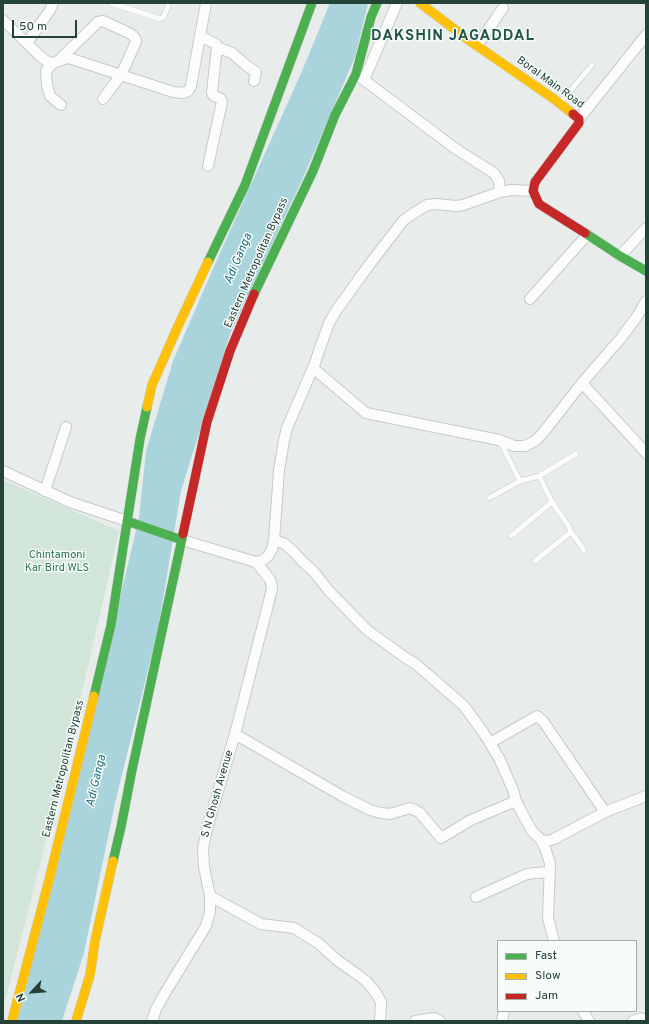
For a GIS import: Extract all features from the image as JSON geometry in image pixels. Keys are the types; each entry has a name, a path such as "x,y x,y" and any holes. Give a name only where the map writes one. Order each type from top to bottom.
{"main road":[{"name":"Eastern Metropolitan Bypass","path":"12,1021 49,880 111,625 140,439 152,385 178,324 245,185 312,3"},
{"name":"Eastern Metropolitan Bypass","path":"76,1021 90,975 102,907 207,422 230,351 258,285 313,171 335,115 360,77 371,17 377,3"},
{"name":"Boral Main Road","path":"420,3 579,119 579,123 535,182 533,191"},
{"path":"533,191 539,204 646,271"},
{"path":"127,521 182,540"}],"street":[{"path":"27,43 50,10 53,3"},
{"path":"3,20 48,62 55,63 70,58 183,94 188,92 191,86 206,3"},
{"path":"397,3 360,77 456,149 494,173 499,181 500,192"},
{"path":"477,46 503,8"},
{"path":"60,105 50,96 47,85 46,71 98,22 103,22 130,34 135,38 136,42 121,75 104,99"},
{"path":"579,119 646,35"},
{"path":"200,36 214,43 217,47 232,53 256,72 254,81"},
{"path":"208,166 222,102 220,98 213,95 212,92 217,47"},
{"path":"182,540 256,562 263,560 268,556 272,549 274,540 279,471 284,440 291,417 313,368 329,323 369,265 404,221 427,205 436,204 456,206 500,192 512,190 533,191"},
{"path":"620,256 646,228"},
{"path":"530,299 587,235"},
{"path":"313,368 366,413 499,440 514,446 525,446 535,441 543,433 582,383 621,338 638,315 646,301"},
{"path":"582,383 646,452"},
{"path":"46,491 66,427"},
{"path":"3,471 70,502 127,521"},
{"path":"274,540 285,544 314,572 329,591 367,630 417,665 464,706 483,732 507,774 516,801 527,823 532,831 541,840 548,856 550,863 548,918 554,940"},
{"name":"S N Ghosh Avenue","path":"152,1021 156,1009 165,993 206,926 210,912 210,896 204,867 203,848 208,825 235,734 272,589 269,578 256,562"},
{"path":"490,743 537,716 543,721 605,812"},
{"path":"235,734 342,796 370,810 390,814 410,808 415,810 441,838 471,820 516,801"},
{"path":"541,840 548,841 554,839 605,812 646,796"},
{"path":"476,897 526,874 550,872"},
{"path":"210,896 261,924 294,928 318,943 337,960 366,981 376,993 382,1002 380,1021"},
{"path":"584,1012 589,1021"},
{"path":"414,1021 434,1018 440,1021"},
{"path":"633,1021 641,1018 644,1021"}],"lane":[{"path":"111,3 160,19 165,14 169,3"},
{"path":"559,104 592,66"},
{"path":"499,440 520,481"},
{"path":"489,498 520,481 539,476 576,454"},
{"path":"539,476 552,502 584,550"},
{"path":"511,536 552,502"},
{"path":"535,561 571,532"}],"green space":[{"name":"Chintamoni Kar Bird WLS","path":"3,480 119,531 63,775 3,1009"}],"water":[{"name":"Adi Ganga","path":"330,3 368,3 355,57 303,178 230,334 181,491 158,629 115,803 84,953 62,1021 17,1021 52,882 139,518 146,451 173,361 302,71"}],"traffic: fast":[{"path":"208,262 245,185 312,3"},
{"path":"254,294 313,171 335,115 356,74 371,17 377,3"},
{"path":"585,233 646,271"},
{"path":"94,696 111,625 140,439 147,407"},
{"path":"127,521 182,540"},
{"path":"113,861 183,534"}],"traffic: slow":[{"path":"420,3 470,41 554,99 573,114"},
{"path":"147,407 152,385 208,262"},
{"path":"12,1021 49,880 94,696"},
{"path":"76,1021 90,975 95,941 113,861"}],"traffic: jam":[{"path":"573,114 579,119 579,123 535,182 533,191 539,204 585,233"},
{"path":"183,534 207,422 230,351 254,294"}],"district":[{"name":"DAKSHIN JAGADDAL","path":"453,37"}]}
